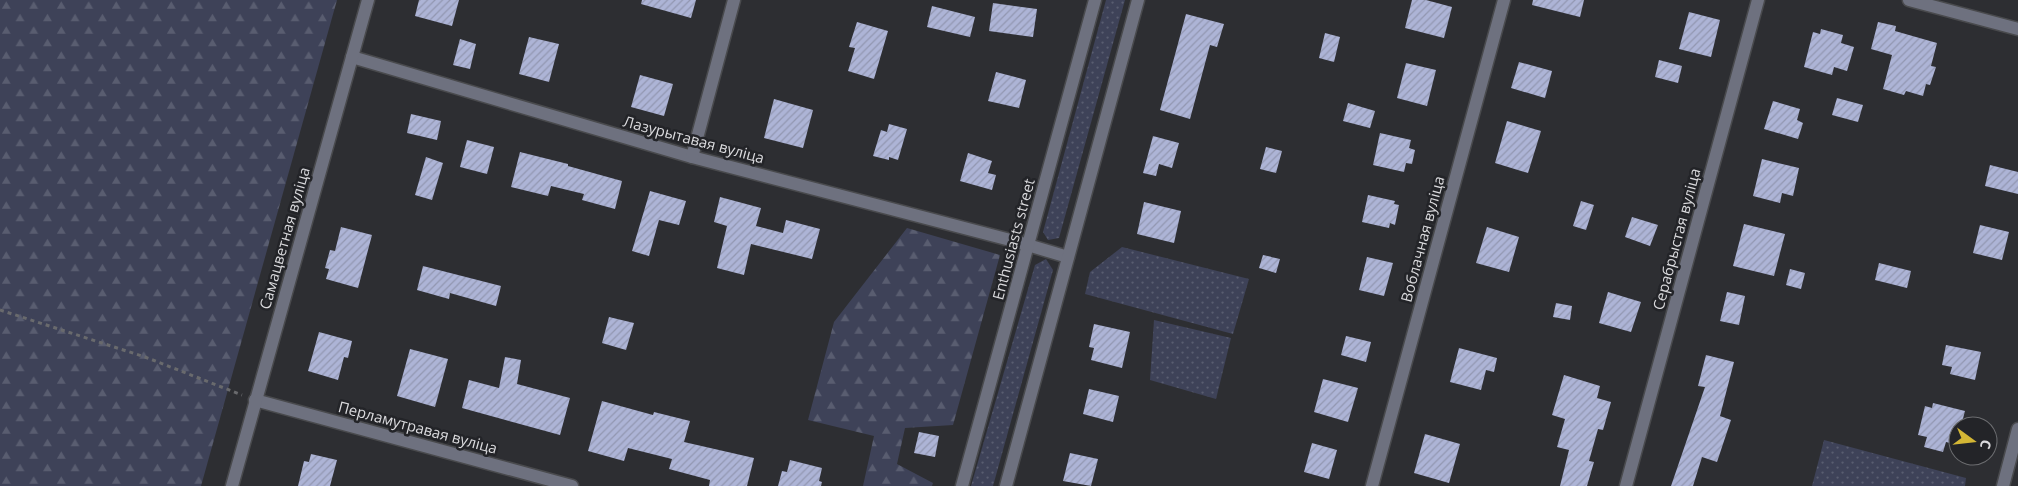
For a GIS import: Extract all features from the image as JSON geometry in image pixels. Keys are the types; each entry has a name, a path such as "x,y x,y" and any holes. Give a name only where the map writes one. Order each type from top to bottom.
{"street":[{"name":"Самацветная вуліца","path":"232,486 368,0"},
{"path":"692,157 734,0"},
{"name":"Enthusiasts street","path":"962,486 1096,0"},
{"path":"1006,486 1138,0"},
{"name":"Воблачная вуліца","path":"1372,486 1504,0"},
{"name":"Серабрыстая вуліца","path":"1626,486 1758,0"},
{"path":"1909,0 2018,29"},
{"name":"Лазурытавая вуліца","path":"352,57 692,157 1068,257"},
{"name":"Перламутравая вуліца","path":"255,400 572,486"},
{"path":"2003,486 2018,429"}],"path":[{"path":"0,310 145,358 255,400"}],"green space":[{"path":"0,0 337,0 201,486 0,486"},
{"path":"1106,0 1125,0 1059,238 1048,240 1043,232"},
{"path":"907,228 1000,255 953,425 905,428 897,464 933,483 932,486 863,486 874,436 808,420 834,322"},
{"path":"1122,247 1249,279 1233,334 1085,294 1090,272"},
{"path":"1046,259 1053,270 993,486 971,486 1035,265"},
{"path":"1154,320 1231,338 1216,399 1150,380"},
{"path":"1824,440 1966,478 1965,486 1812,486"}],"building":[{"path":"419,0 459,0 452,26 415,16"},
{"path":"642,0 696,0 691,18 641,4"},
{"path":"1412,0 1426,0 1452,7 1444,38 1405,28"},
{"path":"1533,0 1584,0 1580,17 1532,5"},
{"path":"993,3 1037,9 1033,37 989,31"},
{"path":"932,6 975,17 970,37 927,27"},
{"path":"1689,12 1720,20 1711,57 1679,49"},
{"path":"1186,14 1224,24 1217,47 1210,45 1190,119 1160,110"},
{"path":"857,22 888,31 874,79 848,71 855,48 849,47"},
{"path":"1878,22 1896,26 1895,31 1937,43 1931,66 1936,67 1930,85 1926,84 1923,96 1906,91 1904,95 1883,89 1892,55 1871,49"},
{"path":"1821,29 1843,35 1841,43 1854,47 1847,71 1834,67 1832,75 1804,67 1813,32 1820,34"},
{"path":"1325,33 1340,37 1334,62 1319,58"},
{"path":"529,37 559,44 549,82 519,74"},
{"path":"460,39 476,44 470,69 453,65"},
{"path":"1659,60 1682,66 1678,83 1655,77"},
{"path":"1519,62 1552,71 1545,98 1511,88"},
{"path":"1406,63 1436,70 1427,106 1397,98"},
{"path":"996,72 1026,80 1019,108 988,101"},
{"path":"640,75 673,84 664,116 631,107"},
{"path":"1837,98 1863,105 1858,122 1832,115"},
{"path":"774,99 813,110 803,148 764,138"},
{"path":"1773,101 1800,109 1797,120 1803,123 1798,139 1764,129"},
{"path":"1348,103 1375,111 1370,128 1343,121"},
{"path":"411,114 441,121 437,140 407,133"},
{"path":"1507,121 1541,131 1528,173 1495,163"},
{"path":"889,124 907,129 898,160 889,157 889,160 873,156 881,130 887,132"},
{"path":"1380,133 1411,140 1409,148 1415,150 1412,164 1406,163 1404,172 1373,165"},
{"path":"1153,136 1179,143 1172,168 1159,164 1156,176 1143,173"},
{"path":"467,140 494,147 487,174 460,167"},
{"path":"1266,147 1282,151 1276,173 1260,169"},
{"path":"520,152 568,164 568,166 622,181 615,209 582,200 584,194 551,186 548,196 511,187"},
{"path":"968,153 992,161 988,173 996,175 992,190 960,181"},
{"path":"426,157 443,163 432,200 415,195"},
{"path":"1762,159 1799,168 1793,196 1782,193 1780,203 1753,196"},
{"path":"1990,165 2018,172 2018,194 1985,186"},
{"path":"650,191 686,201 679,225 659,220 649,256 632,251"},
{"path":"1368,195 1395,201 1394,204 1399,205 1395,225 1390,223 1389,228 1362,222"},
{"path":"720,197 761,208 756,226 783,233 786,220 820,229 812,259 751,244 744,275 717,268 727,226 714,222"},
{"path":"1581,201 1594,205 1586,230 1573,226"},
{"path":"1144,202 1181,211 1174,243 1137,234"},
{"path":"1632,217 1658,225 1650,246 1625,237"},
{"path":"1744,224 1785,234 1774,276 1733,266"},
{"path":"1980,225 2009,232 2002,260 1973,253"},
{"path":"341,227 372,235 358,288 326,279 329,269 325,268 330,250 335,251"},
{"path":"1487,227 1519,237 1509,272 1476,263"},
{"path":"1263,255 1280,259 1276,273 1259,268"},
{"path":"1367,257 1393,263 1384,296 1359,290"},
{"path":"1879,263 1911,271 1907,288 1875,280"},
{"path":"423,266 501,286 496,306 450,293 449,299 417,290"},
{"path":"1790,269 1805,273 1801,289 1786,285"},
{"path":"1608,292 1641,302 1631,332 1599,323"},
{"path":"1727,292 1745,296 1739,325 1720,321"},
{"path":"1556,303 1572,306 1570,320 1553,317"},
{"path":"609,317 634,323 626,350 602,343"},
{"path":"1094,324 1130,332 1122,368 1091,360 1094,348 1089,347"},
{"path":"319,332 352,341 348,358 344,357 338,380 308,371"},
{"path":"1346,336 1371,342 1366,362 1341,355"},
{"path":"1946,345 1981,352 1975,380 1950,374 1952,367 1942,365"},
{"path":"1459,348 1497,358 1494,372 1486,370 1481,390 1450,382"},
{"path":"410,349 448,359 435,407 397,396"},
{"path":"1706,355 1734,362 1720,416 1731,420 1717,462 1702,457 1693,486 1671,486 1705,387 1698,386"},
{"path":"505,357 521,360 517,384 570,398 560,435 462,408 469,380 499,388"},
{"path":"1564,375 1600,386 1597,398 1611,402 1603,430 1598,429 1589,461 1594,462 1587,486 1560,486 1569,450 1557,447 1565,419 1552,415"},
{"path":"1323,379 1358,388 1348,422 1314,412"},
{"path":"1089,389 1119,396 1113,422 1083,414"},
{"path":"602,401 653,415 654,412 690,421 684,442 754,458 747,486 709,486 710,480 669,469 672,459 628,448 624,461 588,451"},
{"path":"1933,403 1965,411 1964,416 1948,416 1948,442 1946,442 1943,452 1924,447 1927,437 1918,435 1925,406 1932,408"},
{"path":"919,432 939,436 935,457 914,453"},
{"path":"1425,434 1460,444 1449,483 1414,473"},
{"path":"1312,443 1337,450 1329,479 1304,472"},
{"path":"1070,453 1098,459 1091,486 1063,481"},
{"path":"311,454 337,460 330,486 298,486 304,461 309,462"},
{"path":"790,460 822,468 819,481 822,482 821,486 778,486 782,471 787,472"}]}
